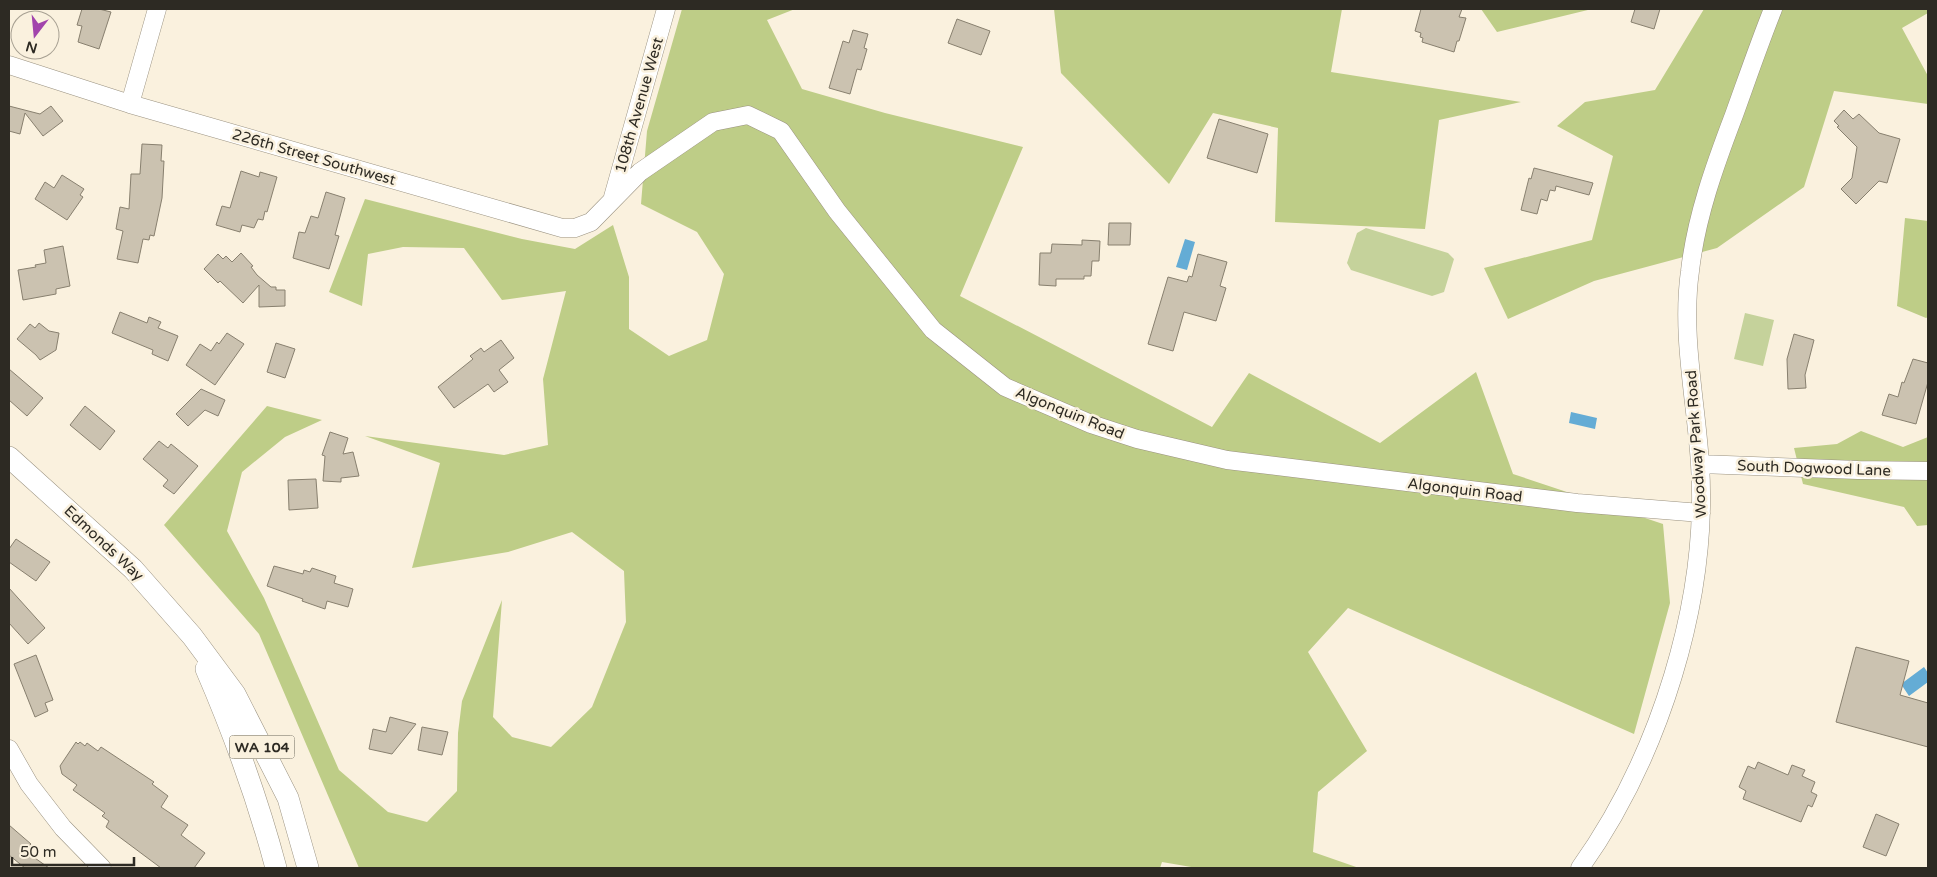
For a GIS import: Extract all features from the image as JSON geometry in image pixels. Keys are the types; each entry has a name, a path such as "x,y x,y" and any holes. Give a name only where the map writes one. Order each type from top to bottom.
{"main road":[{"name":"Edmonds Way","path":"9,457 133,569 192,636 236,694 288,798 308,868"},
{"name":"Edmonds Way","path":"192,636 230,725 259,809 276,868"}],"street":[{"path":"130,104 157,9"},
{"name":"108th Avenue West","path":"612,200 666,9"},
{"name":"Woodway Park Road","path":"1580,868 1602,838 1631,780 1666,701 1678,660 1692,598 1699,553 1702,513 1700,464 1688,339 1690,271 1697,228 1711,180 1773,9"},
{"name":"226th Street Southwest","path":"9,65 130,104 562,228 575,228 591,222 612,200"},
{"name":"Algonquin Road","path":"612,200 640,172 714,122 748,115 781,131 837,211 933,330 1006,386 1091,424 1137,439 1228,460 1577,503 1702,513"},
{"name":"South Dogwood Lane","path":"1700,464 1928,471"},
{"path":"9,749 29,784 63,828 102,868"}],"green space":[{"path":"682,9 795,9 767,20 802,89 885,113 1023,147 960,296 1212,427 1249,373 1380,443 1476,372 1513,474 1663,524 1670,603 1634,734 1348,608 1308,652 1367,751 1318,792 1313,852 1359,868 1197,868 1162,862 1160,868 359,868 259,634 164,525 267,406 322,420 285,437 242,472 227,531 264,598 339,770 388,812 427,822 457,791 458,733 462,701 502,600 493,717 512,737 551,747 592,707 626,622 624,571 572,532 508,552 412,568 440,463 365,436 504,455 548,445 543,379 566,291 502,300 464,248 403,247 368,254 362,306 329,292 365,199 522,239 575,249 613,225 629,277 629,329 669,356 707,340 724,274 697,232 641,204 647,131"},
{"path":"1054,9 1342,9 1331,72 1521,102 1439,120 1425,229 1275,222 1278,128 1213,113 1169,184 1061,73"},
{"path":"1481,9 1592,9 1497,32"},
{"path":"1704,9 1928,9 1928,13 1902,28 1928,76 1928,104 1834,91 1804,187 1717,248 1594,281 1508,319 1484,268 1592,240 1613,156 1557,126 1585,102 1655,90"},
{"path":"1905,218 1928,221 1928,317 1926,318 1897,306"},
{"path":"1366,228 1448,253 1454,259 1444,292 1432,296 1351,270 1347,263 1357,233"},
{"path":"1745,313 1774,320 1763,366 1734,359"},
{"path":"1861,431 1903,447 1928,437 1928,525 1917,526 1904,507 1803,484 1794,448 1837,444"}],"water":[{"path":"1185,239 1195,242 1187,270 1176,267"},
{"path":"1571,412 1597,418 1595,429 1569,423"},
{"path":"1924,667 1928,673 1928,682 1909,696 1901,684"}],"building":[{"path":"82,9 99,9 111,12 99,49 78,42 82,26 77,25"},
{"path":"1421,9 1462,9 1459,17 1466,18 1454,52 1422,42 1421,33 1415,31"},
{"path":"1635,9 1660,9 1654,29 1631,22"},
{"path":"957,19 990,31 981,55 948,43"},
{"path":"853,30 868,34 864,48 867,49 861,70 857,69 850,94 829,88 843,41 849,43"},
{"path":"9,106 40,114 51,106 63,121 43,136 25,113 20,134 9,131"},
{"path":"1844,110 1853,119 1859,114 1879,133 1900,139 1887,183 1879,181 1856,204 1841,189 1852,178 1857,147 1837,127 1839,126 1834,121"},
{"path":"1219,119 1268,134 1257,173 1207,158"},
{"path":"142,144 162,145 161,161 164,161 162,198 154,236 150,235 149,240 143,239 138,263 117,259 123,231 116,229 120,207 129,209 131,174 140,174"},
{"path":"1534,168 1593,183 1589,195 1556,186 1555,191 1550,190 1547,201 1541,199 1537,214 1521,210 1529,178 1531,179"},
{"path":"241,171 259,177 260,172 277,177 263,220 258,219 254,228 242,225 240,232 216,225 222,206 230,208"},
{"path":"62,175 84,189 80,195 83,197 67,220 35,199 45,182 54,188"},
{"path":"326,192 345,198 335,235 339,236 329,269 293,258 299,232 305,233 311,216 318,218"},
{"path":"1109,223 1131,223 1130,245 1108,245"},
{"path":"1082,240 1100,241 1099,261 1092,261 1091,276 1084,276 1084,279 1056,279 1056,286 1039,285 1040,253 1051,253 1052,244 1082,245"},
{"path":"63,246 70,286 56,289 56,294 23,300 18,270 46,263 44,250"},
{"path":"241,253 253,266 251,267 257,275 271,287 276,287 276,290 285,290 285,306 259,307 259,285 243,303 204,269 218,254 223,259 226,256 232,262"},
{"path":"1198,254 1227,262 1220,286 1226,288 1216,321 1184,312 1173,351 1148,344 1168,277 1187,282 1189,276 1192,277"},
{"path":"120,312 147,323 149,317 161,322 158,328 178,336 168,361 152,354 153,350 112,333"},
{"path":"39,323 49,331 59,333 56,350 40,360 17,339 30,324 35,328"},
{"path":"227,333 244,344 215,385 186,365 200,344 211,351"},
{"path":"1794,334 1814,340 1805,375 1806,388 1788,389 1787,359"},
{"path":"501,340 514,358 499,370 508,382 494,392 488,384 454,408 438,387 473,359 470,356 481,348 484,352"},
{"path":"276,343 295,349 285,378 267,372"},
{"path":"1913,359 1928,363 1928,382 1916,424 1882,415 1889,394 1898,397 1902,382 1904,383"},
{"path":"9,369 43,398 27,416 9,400"},
{"path":"201,389 225,400 218,416 205,410 188,426 176,414"},
{"path":"85,406 115,431 100,450 70,425"},
{"path":"330,432 348,438 343,454 353,452 359,476 341,478 341,482 323,481 325,456 322,455"},
{"path":"159,441 168,448 171,444 198,466 174,494 163,486 168,480 143,459"},
{"path":"316,479 318,508 289,510 288,480"},
{"path":"16,539 50,562 36,581 9,562 9,549"},
{"path":"274,566 303,574 304,570 310,572 312,568 336,576 334,583 353,589 348,607 327,601 325,609 267,586"},
{"path":"9,588 45,628 28,644 9,623"},
{"path":"1856,647 1909,661 1900,695 1928,703 1928,747 1836,722"},
{"path":"36,655 53,700 45,703 48,711 35,717 14,664"},
{"path":"390,717 416,724 392,754 369,749 373,729 386,732"},
{"path":"422,727 448,732 442,755 418,750"},
{"path":"76,742 78,744 80,742 85,746 87,743 98,751 101,747 154,782 152,784 168,796 161,807 188,825 181,835 205,853 194,868 161,868 106,827 109,821 102,816 105,813 73,790 77,785 62,774 60,766"},
{"path":"1758,762 1788,775 1792,765 1805,770 1802,776 1815,782 1811,792 1817,795 1812,807 1808,805 1801,822 1743,799 1746,791 1739,787 1748,766 1755,769"},
{"path":"1876,814 1899,824 1886,856 1863,847"},
{"path":"9,825 31,844 25,851 49,868 25,868 9,855"}]}
